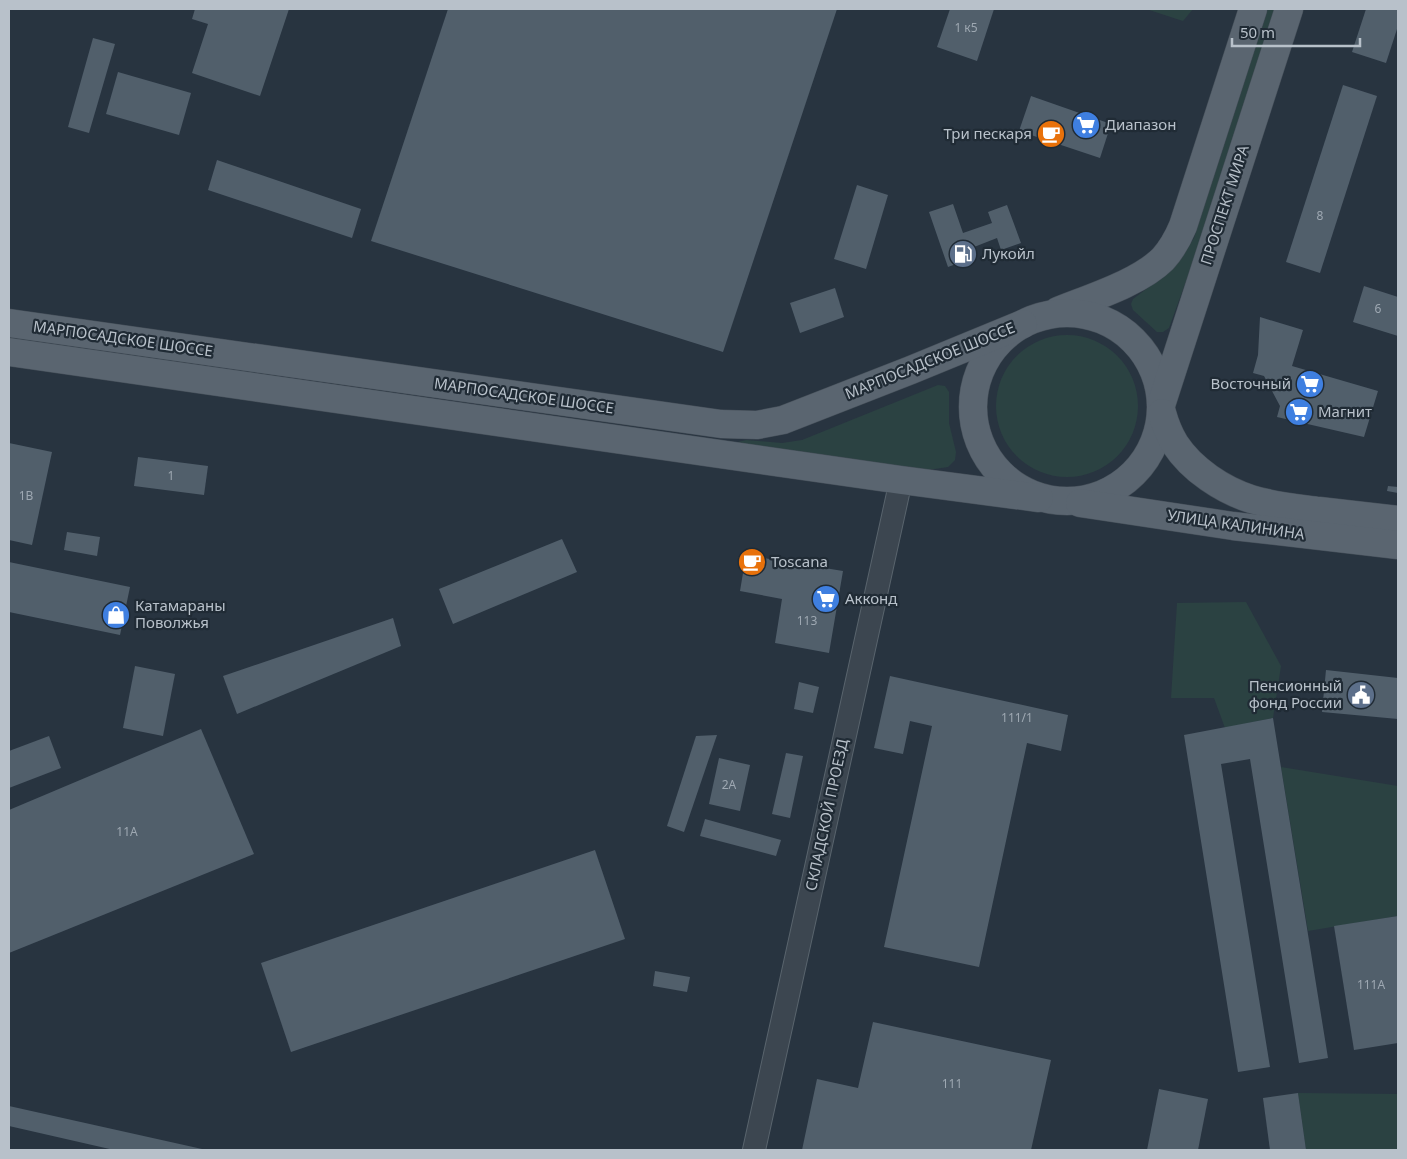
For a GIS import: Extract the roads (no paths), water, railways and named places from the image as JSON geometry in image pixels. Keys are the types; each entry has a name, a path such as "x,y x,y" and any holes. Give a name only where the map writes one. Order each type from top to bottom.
{"main road":[{"path":"1038,498 1005,480 989,462 978,440 973,416 974,392 977,379 987,357 1003,338 1036,320 1113,289 1138,276 1153,267 1170,250 1183,226 1253,9"},
{"name":"ПРОСПЕКТ МИРА","path":"1074,502 1106,493 1121,485 1142,466 1153,447 1160,428 1162,407 1289,9"},
{"name":"УЛИЦА КАЛИНИНА","path":"1036,320 1075,314 1101,319 1125,332 1144,352 1151,363 1156,375 1170,435 1182,454 1193,465 1230,490 1250,498 1277,505 1398,520"},
{"name":"МАРПОСАДСКОЕ ШОССЕ","path":"9,322 721,424 757,425 783,420 1036,320"},
{"name":"МАРПОСАДСКОЕ ШОССЕ","path":"9,352 900,480 1038,498"},
{"name":"УЛИЦА КАЛИНИНА","path":"1038,498 1233,526 1398,546"}],"street":[{"name":"СКЛАДСКОЙ ПРОЕЗД","path":"754,1150 900,480"}],"place":[{"name":"Диапазон","path":"1086,125"},
{"name":"Три пескаря","path":"1051,134"},
{"name":"Лукойл","path":"963,254"},
{"name":"Восточный","path":"1310,384"},
{"name":"Магнит","path":"1299,412"},
{"name":"Toscana","path":"752,562"},
{"name":"Акконд","path":"826,599"},
{"name":"Катамараны Поволжья","path":"116,615"},
{"name":"Пенсионный фонд России","path":"1361,695"}]}
